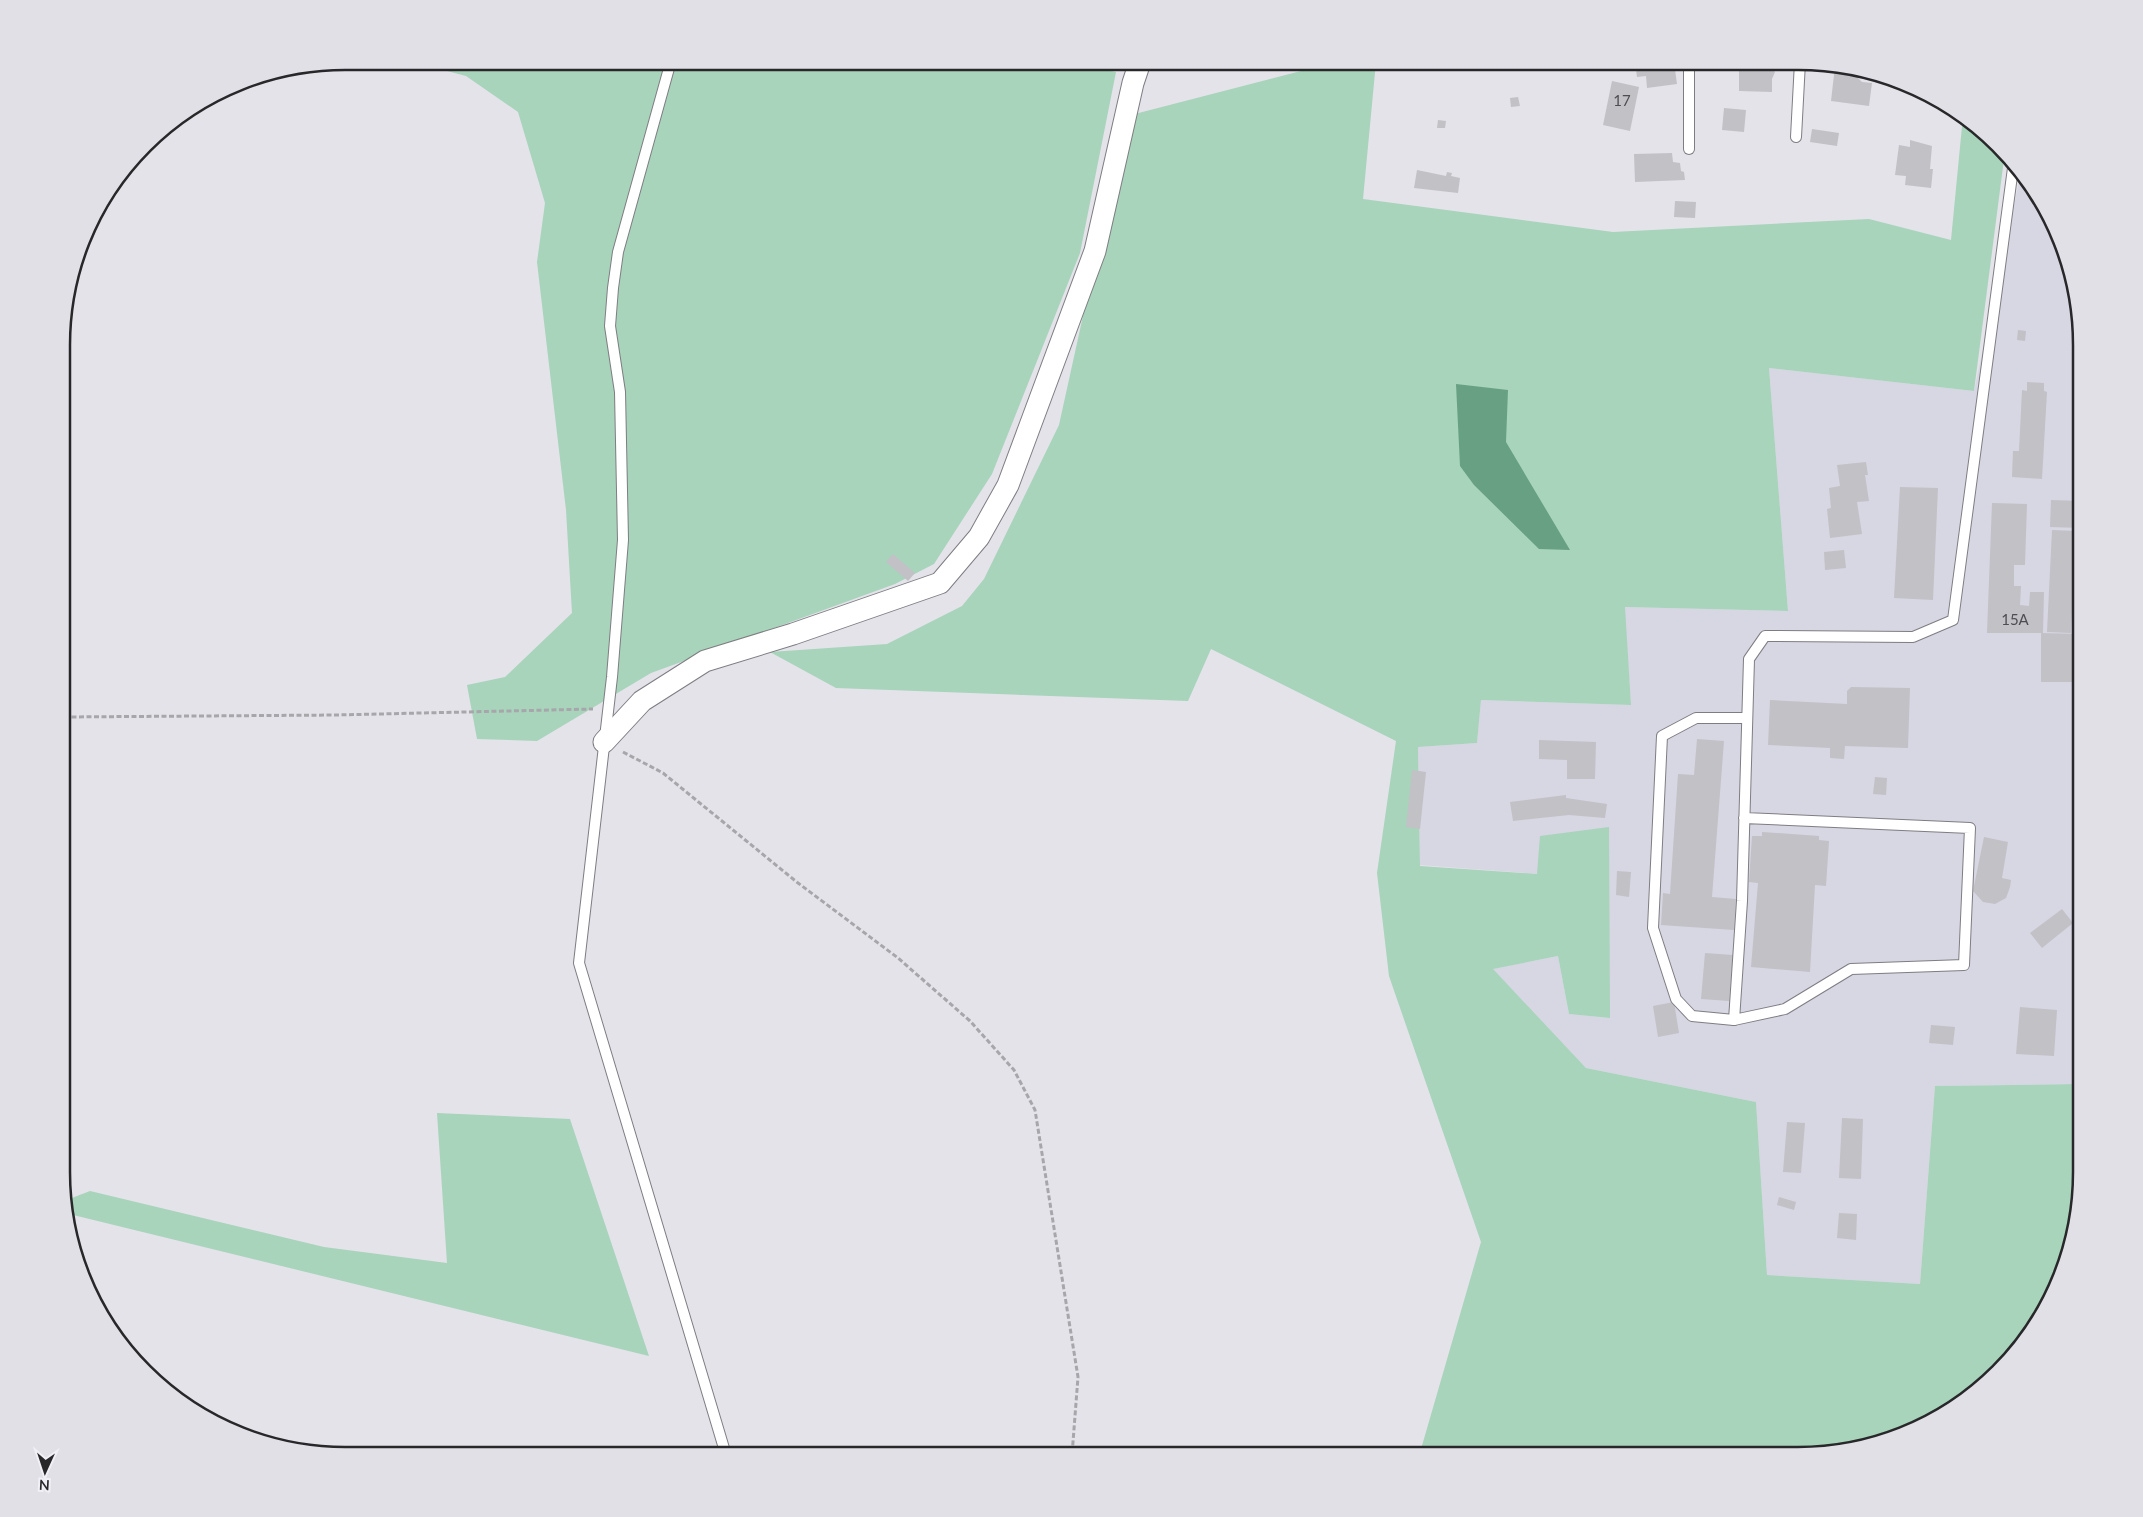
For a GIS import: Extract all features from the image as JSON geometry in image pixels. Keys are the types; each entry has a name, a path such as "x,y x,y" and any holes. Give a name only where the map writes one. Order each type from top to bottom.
{"street":[{"path":"604,742 642,701 705,661 793,634 940,583 979,537 1008,485 1096,251 1137,70"}],"lane":[{"path":"669,70 618,252 613,288 610,326 620,392 623,540 608,708 579,963 724,1447"},
{"path":"1689,70 1689,149"},
{"path":"1796,137 1800,70"},
{"path":"1734,1020 1742,901 1749,659 1765,636 1913,637 1953,620 1979,409 2012,173"},
{"path":"1744,818 1970,828 1964,965 1851,969 1785,1009 1734,1020 1692,1016 1676,999 1654,928 1662,736 1696,718 1747,718"}],"path":[{"path":"70,717 336,715 608,708"},
{"path":"604,742 663,773 798,883 898,958 970,1021 1014,1070 1035,1110 1078,1377 1073,1447"}],"shaded area":[{"path":"443,70 1106,70 1116,72 1080,253 992,474 934,564 895,584 651,673 537,741 477,739 467,685 505,677 572,613 566,510 537,262 545,203 518,112 466,76"},
{"path":"1305,70 1375,70 1363,199 1613,232 1869,219 1951,240 1962,125 1979,138 2004,163 1974,391 1769,368 1788,611 1625,607 1631,705 1481,700 1477,743 1418,747 1420,866 1537,874 1540,836 1609,827 1610,1018 1569,1014 1558,956 1493,969 1586,1068 1756,1102 1767,1275 1920,1284 1935,1086 2073,1084 2071,1208 2064,1243 2052,1277 2027,1325 2005,1353 1979,1379 1951,1401 1903,1426 1869,1438 1834,1445 1798,1447 1422,1447 1481,1242 1389,976 1377,873 1396,741 1211,649 1188,701 836,688 770,652 887,644 962,606 984,579 1059,425 1127,116"},
{"path":"2019,182 2027,192 2052,240 2064,274 2071,309 2073,345 2073,1084 1935,1086 1920,1284 1767,1275 1756,1102 1586,1068 1492,969 1558,956 1569,1014 1610,1018 1538,874 1420,865 1418,747 1477,743 1481,700 1631,705 1624,607 1788,611 1769,368 1974,391"},
{"path":"1456,384 1508,390 1506,442 1570,550 1539,549 1474,485 1460,466"},
{"path":"437,1113 570,1119 649,1356 73,1215 71,1198 90,1191 324,1247 447,1263"}],"building":[{"path":"1636,70 1675,70 1677,84 1647,88 1646,76 1637,77"},
{"path":"1739,70 1774,70 1775,72 1772,79 1772,92 1739,91"},
{"path":"1834,72 1857,76 1862,82 1872,83 1869,106 1831,101"},
{"path":"1612,81 1639,87 1630,131 1603,125"},
{"path":"1518,97 1520,106 1511,107 1510,98"},
{"path":"1724,108 1746,110 1744,132 1722,130"},
{"path":"1438,120 1446,121 1445,128 1437,128"},
{"path":"1812,129 1839,133 1837,146 1810,142"},
{"path":"1910,140 1932,146 1930,169 1933,169 1931,188 1905,185 1906,176 1895,175 1899,145 1910,147"},
{"path":"1672,153 1673,162 1680,163 1685,180 1635,182 1634,154"},
{"path":"1417,170 1446,176 1447,172 1452,173 1451,176 1460,178 1458,193 1414,188"},
{"path":"1675,201 1696,202 1695,218 1674,217"},
{"path":"2018,330 2026,331 2025,341 2017,340"},
{"path":"2027,382 2044,383 2044,391 2047,392 2042,479 2012,477 2013,451 2019,451 2022,390 2027,391"},
{"path":"1866,462 1868,475 1865,475 1869,501 1857,502 1862,534 1830,538 1827,509 1831,508 1829,488 1840,486 1837,465"},
{"path":"1900,487 1938,488 1933,600 1894,598"},
{"path":"2051,500 2073,501 2073,528 2050,527"},
{"path":"1992,503 2027,504 2025,565 2014,565 2014,586 2021,586 2020,605 2029,606 2030,592 2044,592 2043,633 1987,633"},
{"path":"2052,530 2073,531 2071,633 2047,632"},
{"path":"1844,550 1846,568 1825,570 1824,552"},
{"path":"893,554 915,573 908,581 886,562"},
{"path":"2041,633 2073,634 2073,682 2041,682"},
{"path":"1851,687 1910,688 1908,748 1845,746 1844,759 1830,758 1830,748 1768,745 1770,700 1847,704 1847,691"},
{"path":"1697,739 1724,741 1712,897 1736,899 1734,930 1661,925 1663,893 1670,894 1678,774 1694,775"},
{"path":"1539,740 1596,742 1595,779 1567,779 1567,760 1539,759"},
{"path":"1412,770 1426,772 1420,829 1406,827"},
{"path":"1875,777 1887,778 1886,795 1873,794"},
{"path":"1566,795 1566,798 1607,804 1605,818 1569,815 1513,821 1510,802"},
{"path":"1762,832 1819,836 1819,840 1829,841 1826,886 1815,885 1810,972 1751,967 1758,883 1749,882 1752,836 1762,836"},
{"path":"1984,837 2008,842 2002,878 2011,880 2010,887 2006,898 1995,904 1983,902 1973,891"},
{"path":"1617,871 1631,872 1629,897 1616,895"},
{"path":"2062,909 2073,923 2042,948 2030,933"},
{"path":"1705,953 1733,955 1729,1001 1701,999"},
{"path":"1674,1002 1679,1033 1658,1037 1653,1006"},
{"path":"2020,1007 2057,1010 2054,1056 2016,1054"},
{"path":"1931,1025 1955,1027 1953,1045 1929,1043"},
{"path":"1842,1118 1863,1119 1861,1179 1839,1178"},
{"path":"1787,1122 1805,1123 1801,1173 1783,1172"},
{"path":"1779,1197 1796,1202 1794,1210 1777,1205"},
{"path":"1839,1213 1857,1214 1856,1240 1837,1238"}]}
